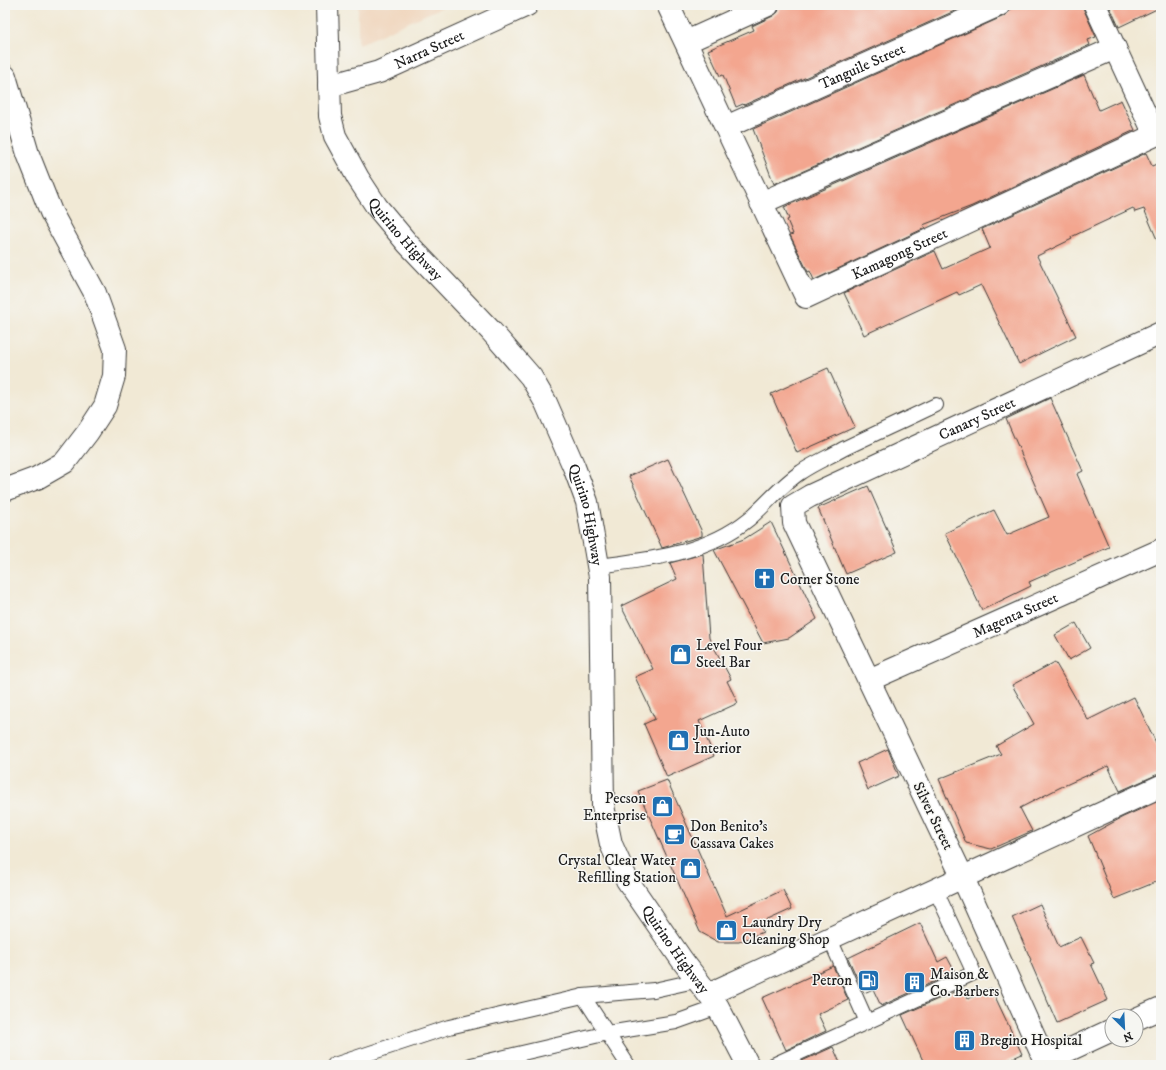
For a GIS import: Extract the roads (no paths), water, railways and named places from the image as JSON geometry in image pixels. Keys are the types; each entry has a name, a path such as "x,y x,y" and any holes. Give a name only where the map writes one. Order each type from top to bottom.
{"street":[{"name":"Quirino Highway","path":"327,5 330,116 335,136 358,178 378,208 408,244 491,331 531,377 546,402 574,467 587,502 600,577 603,806 611,844 627,880 682,960 709,994 748,1065"},
{"name":"Narra Street","path":"329,86 379,72 526,5"},
{"name":"Kamagong Street","path":"668,5 806,296 1155,135 1096,5"},
{"path":"686,42 768,5"},
{"name":"Tanguile Street","path":"726,127 999,5"},
{"path":"762,203 1115,48"},
{"path":"5,76 28,154 51,212 96,293 115,349 114,376 105,406 88,432 65,462 37,478 5,490"},
{"name":"Canary Street","path":"793,506 810,496 1161,333"},
{"name":"Silver Street","path":"793,506 794,523 963,878 1046,1063 1104,1034"},
{"name":"Magenta Street","path":"868,680 1161,550"},
{"path":"709,994 1161,786"},
{"path":"1144,1015 1161,1008"}],"lane":[{"path":"598,566 659,558 702,546 716,540 734,530 750,518 789,481 810,466 936,405"},
{"path":"773,1065 974,973 936,890"},
{"path":"830,939 867,1022"},
{"path":"334,1065 449,1027 584,996 654,990 709,994"},
{"path":"471,1065 608,1033 676,1022 709,994"},
{"path":"584,996 628,1065"}],"place":[{"name":"Corner Stone","path":"765,579"},
{"name":"Level Four Steel Bar","path":"681,654"},
{"name":"Jun-Auto Interior","path":"679,740"},
{"name":"Pecson Enterprise","path":"662,807"},
{"name":"Don Benito's Cassava Cakes","path":"675,835"},
{"name":"Crystal Clear Water Refilling Station","path":"691,869"},
{"name":"Laundry Dry Cleaning Shop","path":"727,931"},
{"name":"Petron","path":"868,980"},
{"name":"Maison & Co. Barbers","path":"915,983"},
{"name":"Bregino Hospital","path":"965,1040"}]}
